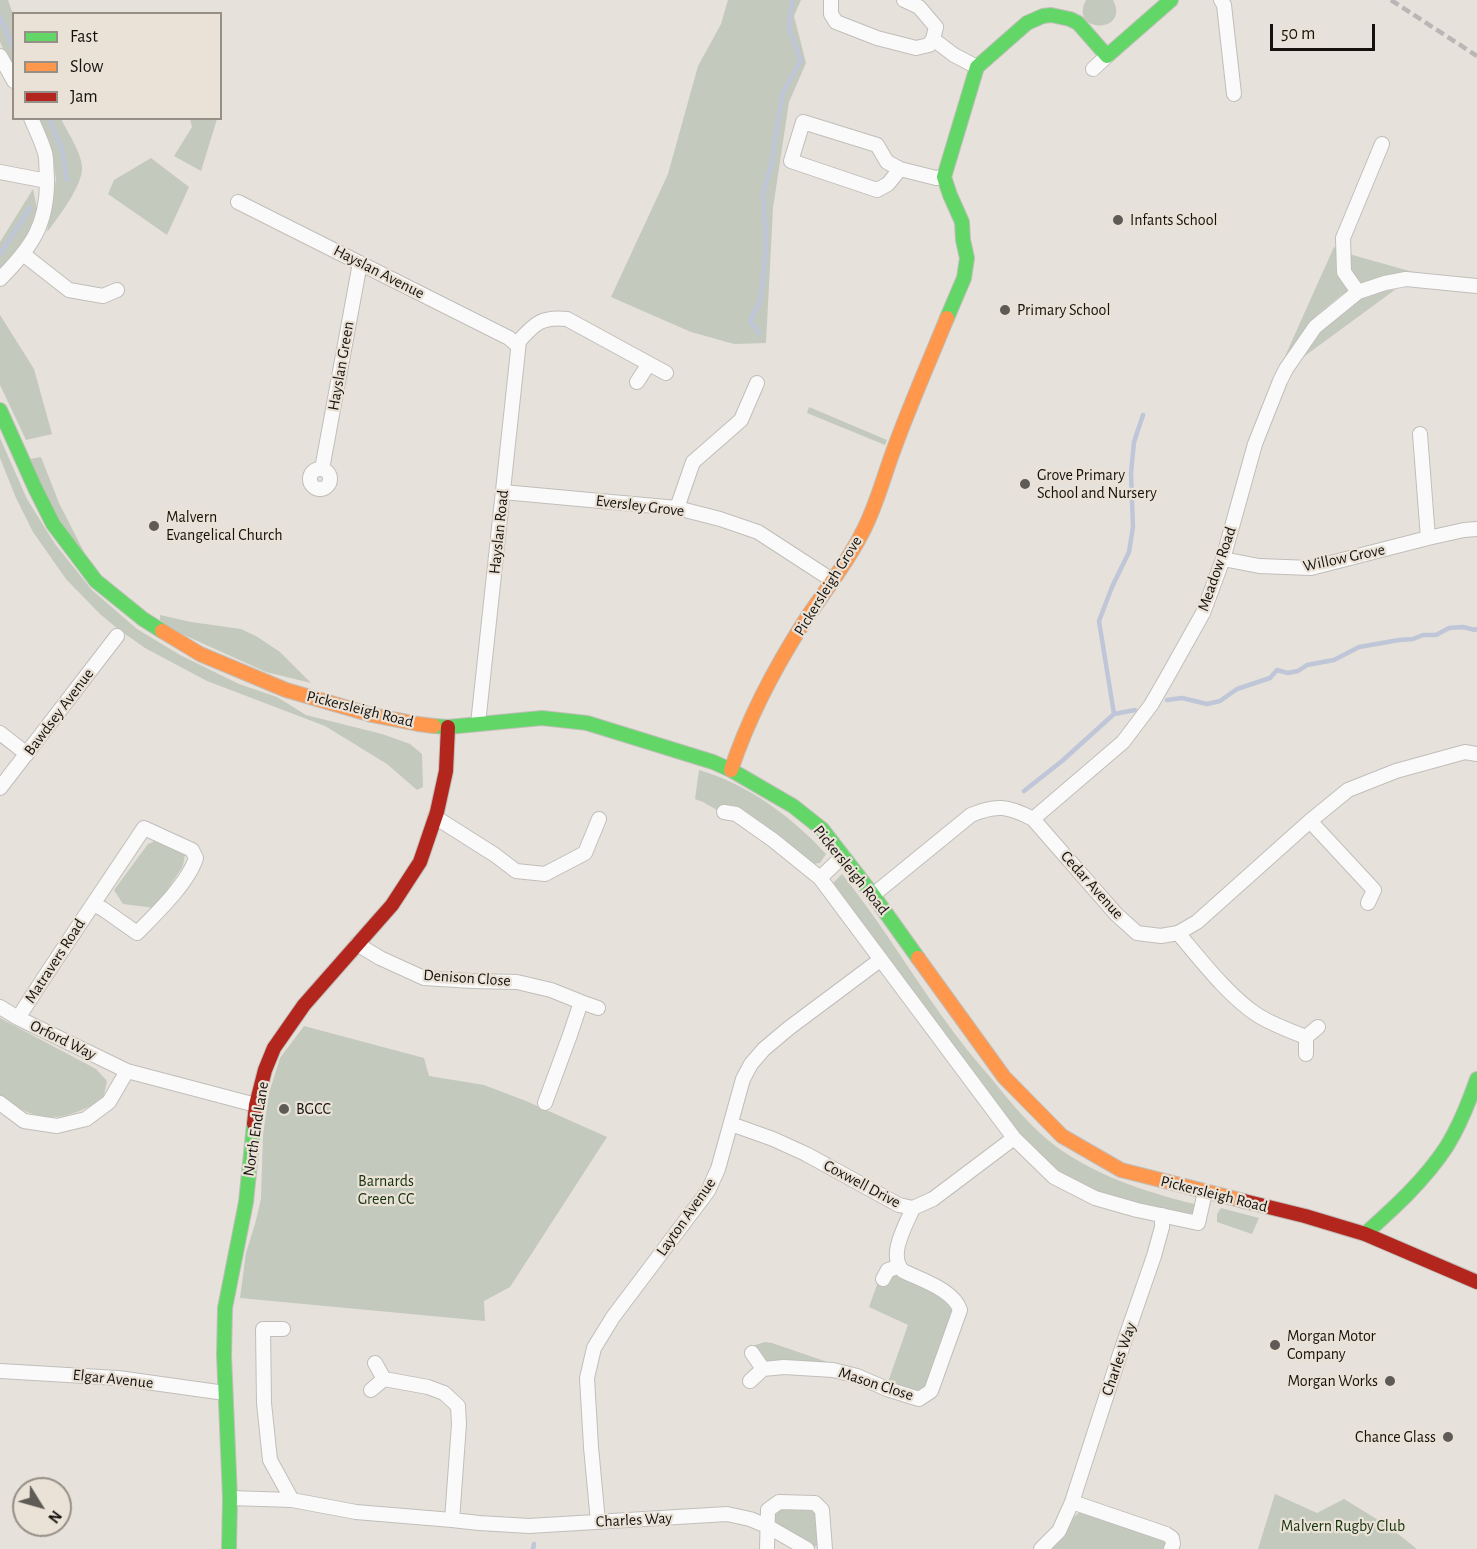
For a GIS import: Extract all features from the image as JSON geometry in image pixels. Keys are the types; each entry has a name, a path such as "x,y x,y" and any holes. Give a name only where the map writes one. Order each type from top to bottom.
{"street":[{"path":"831,0 831,14 836,22 877,38 916,48 929,45 936,27 919,7 904,0"},
{"path":"1094,69 1171,0"},
{"path":"1221,0 1224,4 1234,94"},
{"path":"900,169 888,184 877,190 791,161 803,122 877,145 887,162 900,169 936,178 945,177 977,66 1027,23 1042,16 1051,15 1061,16 1078,23 1107,56"},
{"path":"933,39 954,55 977,66"},
{"path":"0,56 12,77"},
{"path":"0,279 15,264 36,236 44,214 47,182 46,155 32,120"},
{"path":"1358,292 1344,272 1343,238 1382,144"},
{"path":"0,172 47,182"},
{"name":"Pickersleigh Grove","path":"731,770 751,713 780,661 861,536 964,278 967,258 962,222 945,177"},
{"name":"Hayslan Avenue","path":"238,202 519,343"},
{"path":"22,254 69,290 104,303 117,290"},
{"name":"Hayslan Green","path":"322,469 360,263"},
{"name":"Meadow Road","path":"1033,819 1122,742 1151,705 1203,613 1223,559 1255,444 1286,369 1315,327 1358,292 1385,283 1406,279 1477,286"},
{"path":"519,343 530,328 539,322 553,317 567,319 666,373"},
{"name":"Hayslan Road","path":"478,724 519,343"},
{"path":"637,382 648,365"},
{"path":"677,508 693,462 741,420 758,383"},
{"name":"Pickersleigh Road","path":"0,410 53,524 96,581 143,619 200,654 286,690 372,715 448,727 543,718 587,723 713,762 731,770 793,806 822,829 873,895 1004,1077 1062,1136 1121,1170 1305,1216 1365,1234 1477,1282"},
{"path":"1420,434 1428,538"},
{"name":"Eversley Grove","path":"503,492 677,508 720,519 758,532 832,580"},
{"name":"Willow Grove","path":"1223,559 1259,566 1311,568 1428,538 1477,529"},
{"name":"Bawdsey Avenue","path":"0,788 117,636"},
{"name":"North End Lane","path":"229,1549 230,1498 224,1355 225,1308 246,1202 256,1105 265,1070 274,1048 304,1005 392,905 420,862 435,817 446,771 448,727"},
{"path":"0,733 27,754"},
{"path":"1306,1037 1273,1024 1243,1004 1178,933 1197,922 1348,790 1396,771 1465,752 1477,754"},
{"name":"Cedar Avenue","path":"873,895 971,815 984,809 1000,807 1018,811 1033,819 1116,915 1137,933 1161,936 1178,933"},
{"path":"724,812 736,814 820,878 1014,1138 1054,1177 1095,1198 1198,1223 1205,1192"},
{"path":"435,817 516,871 545,874 585,853 599,819"},
{"path":"1310,821 1376,893"},
{"name":"Matravers Road","path":"18,1018 93,904 144,828 192,850 196,858 193,867 164,905 137,933 93,904"},
{"path":"820,878 843,856"},
{"name":"Denison Close","path":"357,944 380,958 424,978 517,982 551,990 598,1008"},
{"name":"Layton Avenue","path":"598,1522 587,1378 594,1348 613,1317 708,1191 718,1169 742,1079 752,1064 764,1049 789,1028 880,960"},
{"path":"544,1103 581,1002"},
{"name":"Orford Way","path":"0,1007 127,1071 256,1105"},
{"path":"1306,1037 1318,1027"},
{"path":"1306,1037 1306,1054"},
{"path":"0,1103 24,1121 57,1126 86,1119 109,1102 127,1071"},
{"path":"1365,1234 1409,1193 1442,1153 1456,1131 1477,1078"},
{"name":"Coxwell Drive","path":"731,1124 806,1154 899,1206 913,1208 933,1198 1014,1138"},
{"path":"883,1279 888,1270 898,1267 900,1237 913,1208"},
{"name":"Charles Way","path":"1041,1549 1059,1531 1071,1502 1154,1257 1162,1227 1162,1215"},
{"name":"Mason Close","path":"763,1369 784,1367 833,1370 920,1399 931,1391 960,1310 958,1303 950,1295 903,1272 898,1267"},
{"path":"283,1329 263,1329 264,1403 270,1460 292,1500"},
{"path":"750,1381 763,1369 752,1353"},
{"path":"375,1363 384,1379"},
{"name":"Elgar Avenue","path":"0,1371 118,1378 225,1393"},
{"path":"371,1390 384,1379"},
{"path":"384,1379 428,1387 444,1393 458,1406 459,1424 452,1520"},
{"name":"Charles Way","path":"230,1498 292,1500 356,1512 529,1526 727,1514 767,1526 807,1549"},
{"path":"767,1549 768,1510 779,1502 815,1503 822,1510 825,1549"},
{"path":"1071,1502 1166,1534 1172,1538 1171,1549"}],"green space":[{"path":"0,0 8,0 12,12 12,67 0,42"},
{"path":"728,0 801,0 794,16 806,63 789,102 773,208 766,343 734,344 691,332 611,297 668,174 698,66 721,24"},
{"path":"1086,0 1113,0 1116,11 1114,19 1100,26 1091,24 1085,19 1083,11"},
{"path":"39,120 62,120 81,160 82,173 75,191 47,232 56,179 50,142"},
{"path":"190,120 217,120 201,171 174,156 192,127"},
{"path":"151,158 189,187 167,235 108,194 114,180"},
{"path":"33,189 37,209 27,236 0,269 0,242"},
{"path":"1334,247 1349,254 1420,274 1369,282 1341,295 1317,315 1282,363"},
{"path":"1396,289 1302,358 1319,334 1348,306 1366,296"},
{"path":"0,315 34,369 52,434 26,440 0,385"},
{"path":"809,407 887,440 885,445 807,413"},
{"path":"0,438 27,499 55,544 92,590 137,629 180,655 239,684 277,697 306,715 382,734 410,744 422,754 423,787 417,790 387,764 325,726 207,681 145,648 118,629 66,579 33,532 0,458"},
{"path":"41,457 59,503 84,552 49,507 30,459"},
{"path":"160,615 241,629 280,652 311,683 266,672 173,630 160,620"},
{"path":"699,770 752,793 784,815 826,854 820,863 813,864 733,805 724,814 695,799"},
{"path":"161,841 185,854 183,866 155,908 123,904 114,890 148,844"},
{"path":"842,874 959,1040 1035,1128 1067,1154 1097,1171 1145,1190 1194,1204 1196,1210 1188,1216 1105,1196 1064,1175 1020,1137 831,885"},
{"path":"0,1018 96,1069 107,1081 103,1099 83,1110 53,1117 32,1114 2,1099 0,1097"},
{"name":"Barnards Green CC","path":"304,1026 424,1058 429,1076 484,1085 607,1137 510,1287 484,1301 485,1321 240,1298 246,1253 261,1199 263,1135 269,1093 280,1058"},
{"path":"1221,1208 1259,1218 1252,1234 1217,1222 1217,1214"},
{"path":"896,1273 948,1298 955,1306 928,1385 914,1391 888,1382 908,1325 869,1307 878,1282 886,1286 892,1275"},
{"path":"765,1342 842,1367 766,1362 752,1346"},
{"name":"Malvern Rugby Club","path":"1275,1494 1317,1513 1344,1499 1388,1526 1417,1549 1258,1549"},
{"path":"810,1507 816,1511 818,1545 814,1547 773,1521 774,1511 779,1509"},
{"path":"1079,1513 1088,1513 1167,1541 1165,1549 1051,1549 1071,1520"}],"waterway":[{"path":"759,333 750,321 760,301 764,272 766,240 763,193 771,166 783,92 801,60 789,29 793,0"},
{"path":"0,16 12,45"},
{"path":"50,120 62,149 67,180"},
{"path":"0,254 30,208"},
{"path":"1114,714 1099,621 1129,552 1133,527 1131,473 1134,442 1143,415"},
{"path":"1167,700 1182,698 1207,704 1220,701 1237,689 1270,678 1277,670 1288,673 1298,671 1307,665 1334,660 1359,647 1413,639 1423,635 1436,635 1449,628 1477,629"},
{"path":"1024,791 1062,761 1114,714 1135,710"},
{"path":"533,1549 534,1544"}],"railway":[{"path":"1391,0 1477,56"}],"traffic: fast":[{"path":"947,318 964,278 967,258 962,222 944,177 977,67 1027,23 1051,15 1078,23 1107,56 1171,0"},
{"path":"0,410 53,524 96,581 143,619 162,631"},
{"path":"434,726 448,727 542,718 587,723 713,762 731,770 793,806 822,829 918,958"},
{"path":"1365,1234 1409,1193 1447,1146 1460,1122 1477,1079"},
{"path":"229,1549 230,1498 224,1355 225,1308 246,1202 254,1124"}],"traffic: slow":[{"path":"731,770 754,711 773,674 806,619 849,556 866,525 906,416 947,318"},
{"path":"162,631 200,654 286,690 372,715 434,726"},
{"path":"918,958 1004,1077 1062,1136 1121,1170 1244,1201"}],"traffic: jam":[{"path":"254,1124 256,1105 265,1070 274,1048 304,1005 392,905 420,862 437,812 446,771 448,727"},
{"path":"1244,1201 1365,1234 1477,1282"}],"place":[{"name":"Infants School","path":"1118,220"},
{"name":"Primary School","path":"1005,310"},
{"name":"Grove Primary School and Nursery","path":"1025,484"},
{"name":"Malvern Evangelical Church","path":"154,526"},
{"name":"BGCC","path":"284,1109"},
{"name":"Morgan Motor Company","path":"1275,1345"},
{"name":"Morgan Works","path":"1390,1381"},
{"name":"Chance Glass","path":"1448,1437"}]}
